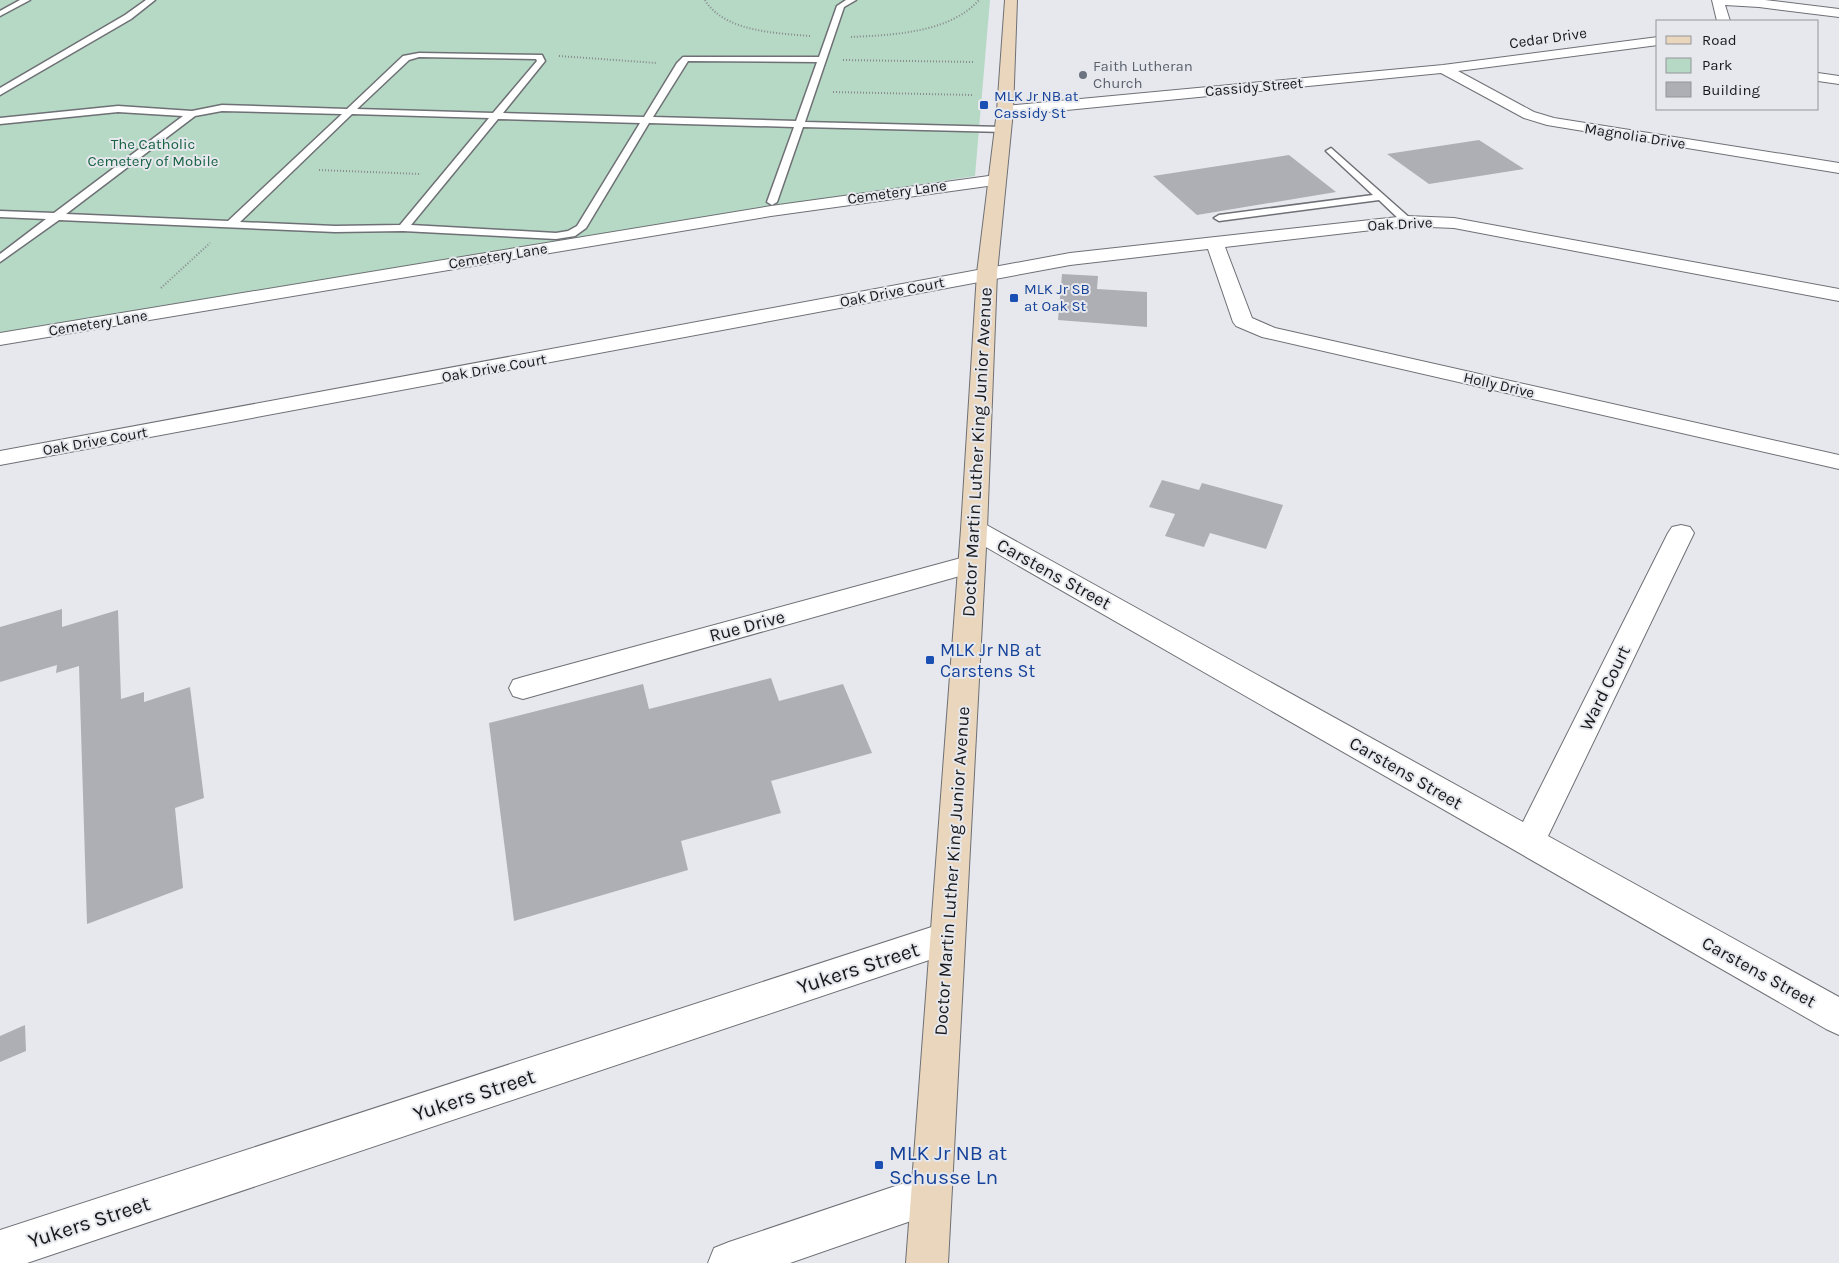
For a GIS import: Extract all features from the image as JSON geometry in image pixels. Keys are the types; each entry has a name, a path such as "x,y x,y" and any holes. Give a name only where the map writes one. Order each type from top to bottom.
{"main road":[{"name":"Doctor Martin Luther King Junior Avenue","path":"926,1263 972,564 987,273 1004,121 1011,0"}],"street":[{"path":"1723,20 1718,1 1759,3 1839,12"},
{"name":"Cedar Drive","path":"1443,69 1656,41"},
{"path":"1603,47 1656,55"},
{"name":"Cassidy Street","path":"1004,121 1443,69"},
{"name":"Magnolia Drive","path":"1443,69 1529,115 1552,122 1839,168"},
{"path":"1819,77 1839,80"},
{"name":"Cemetery Lane","path":"0,339 771,211 970,182 996,180"},
{"name":"Oak Drive","path":"987,273 1070,259 1214,241 1407,221 1454,223 1839,295"},
{"name":"Holly Drive","path":"1214,241 1243,322 1269,333 1839,462"},
{"name":"Oak Drive Court","path":"0,458 650,339 987,273"},
{"name":"Carstens Street","path":"974,529 1839,1017"},
{"name":"Ward Court","path":"1529,843 1681,532"},
{"name":"Rue Drive","path":"523,688 972,564"},
{"name":"Yukers Street","path":"0,1251 948,938"},
{"path":"729,1263 931,1194"}],"lane":[{"path":"0,14 26,0"},
{"path":"0,92 128,17 151,0"},
{"path":"772,202 841,6 852,0"},
{"path":"231,224 348,112 411,55 539,57 540,61 402,228"},
{"path":"0,214 335,229 402,228 556,236 571,234 581,228 680,63 686,59 702,58 822,60"},
{"path":"0,121 118,109 192,114 222,108 800,125 1004,121"},
{"path":"0,259 192,114"},
{"path":"1331,150 1407,221"},
{"path":"1220,218 1382,197"}],"path":[{"path":"705,0 706,5 722,17 750,27 787,34 830,37 869,36 905,32 937,24 961,15 979,0"},
{"path":"539,57 606,58 622,62 680,63"},
{"path":"822,60 974,62"},
{"path":"811,91 972,95"},
{"path":"289,169 446,175"},
{"path":"159,290 231,224"}],"green space":[{"name":"The Catholic Cemetery of Mobile","path":"0,0 990,0 975,176 757,209 0,333"}],"building":[{"path":"1479,140 1524,169 1429,184 1387,154"},
{"path":"1289,155 1336,192 1197,215 1153,176"},
{"path":"1062,274 1098,276 1097,289 1147,292 1147,327 1058,320"},
{"path":"1162,480 1199,490 1202,483 1283,505 1266,549 1210,533 1204,547 1165,536 1175,514 1149,507"},
{"path":"62,609 62,627 118,610 121,699 144,692 144,702 190,687 204,798 175,808 183,888 87,924 79,666 56,673 57,665 0,682 0,627"},
{"path":"771,678 779,701 843,684 872,753 771,781 781,813 681,841 688,870 514,921 489,723 643,684 649,709"},
{"path":"25,1025 26,1051 0,1062 0,1036"}],"place":[{"name":"Faith Lutheran Church","path":"1083,75"},
{"name":"MLK Jr NB at Cassidy St","path":"984,105"},
{"name":"MLK Jr SB at Oak St","path":"1014,298"},
{"name":"MLK Jr NB at Carstens St","path":"930,660"},
{"name":"MLK Jr NB at Schusse Ln","path":"879,1165"}]}
